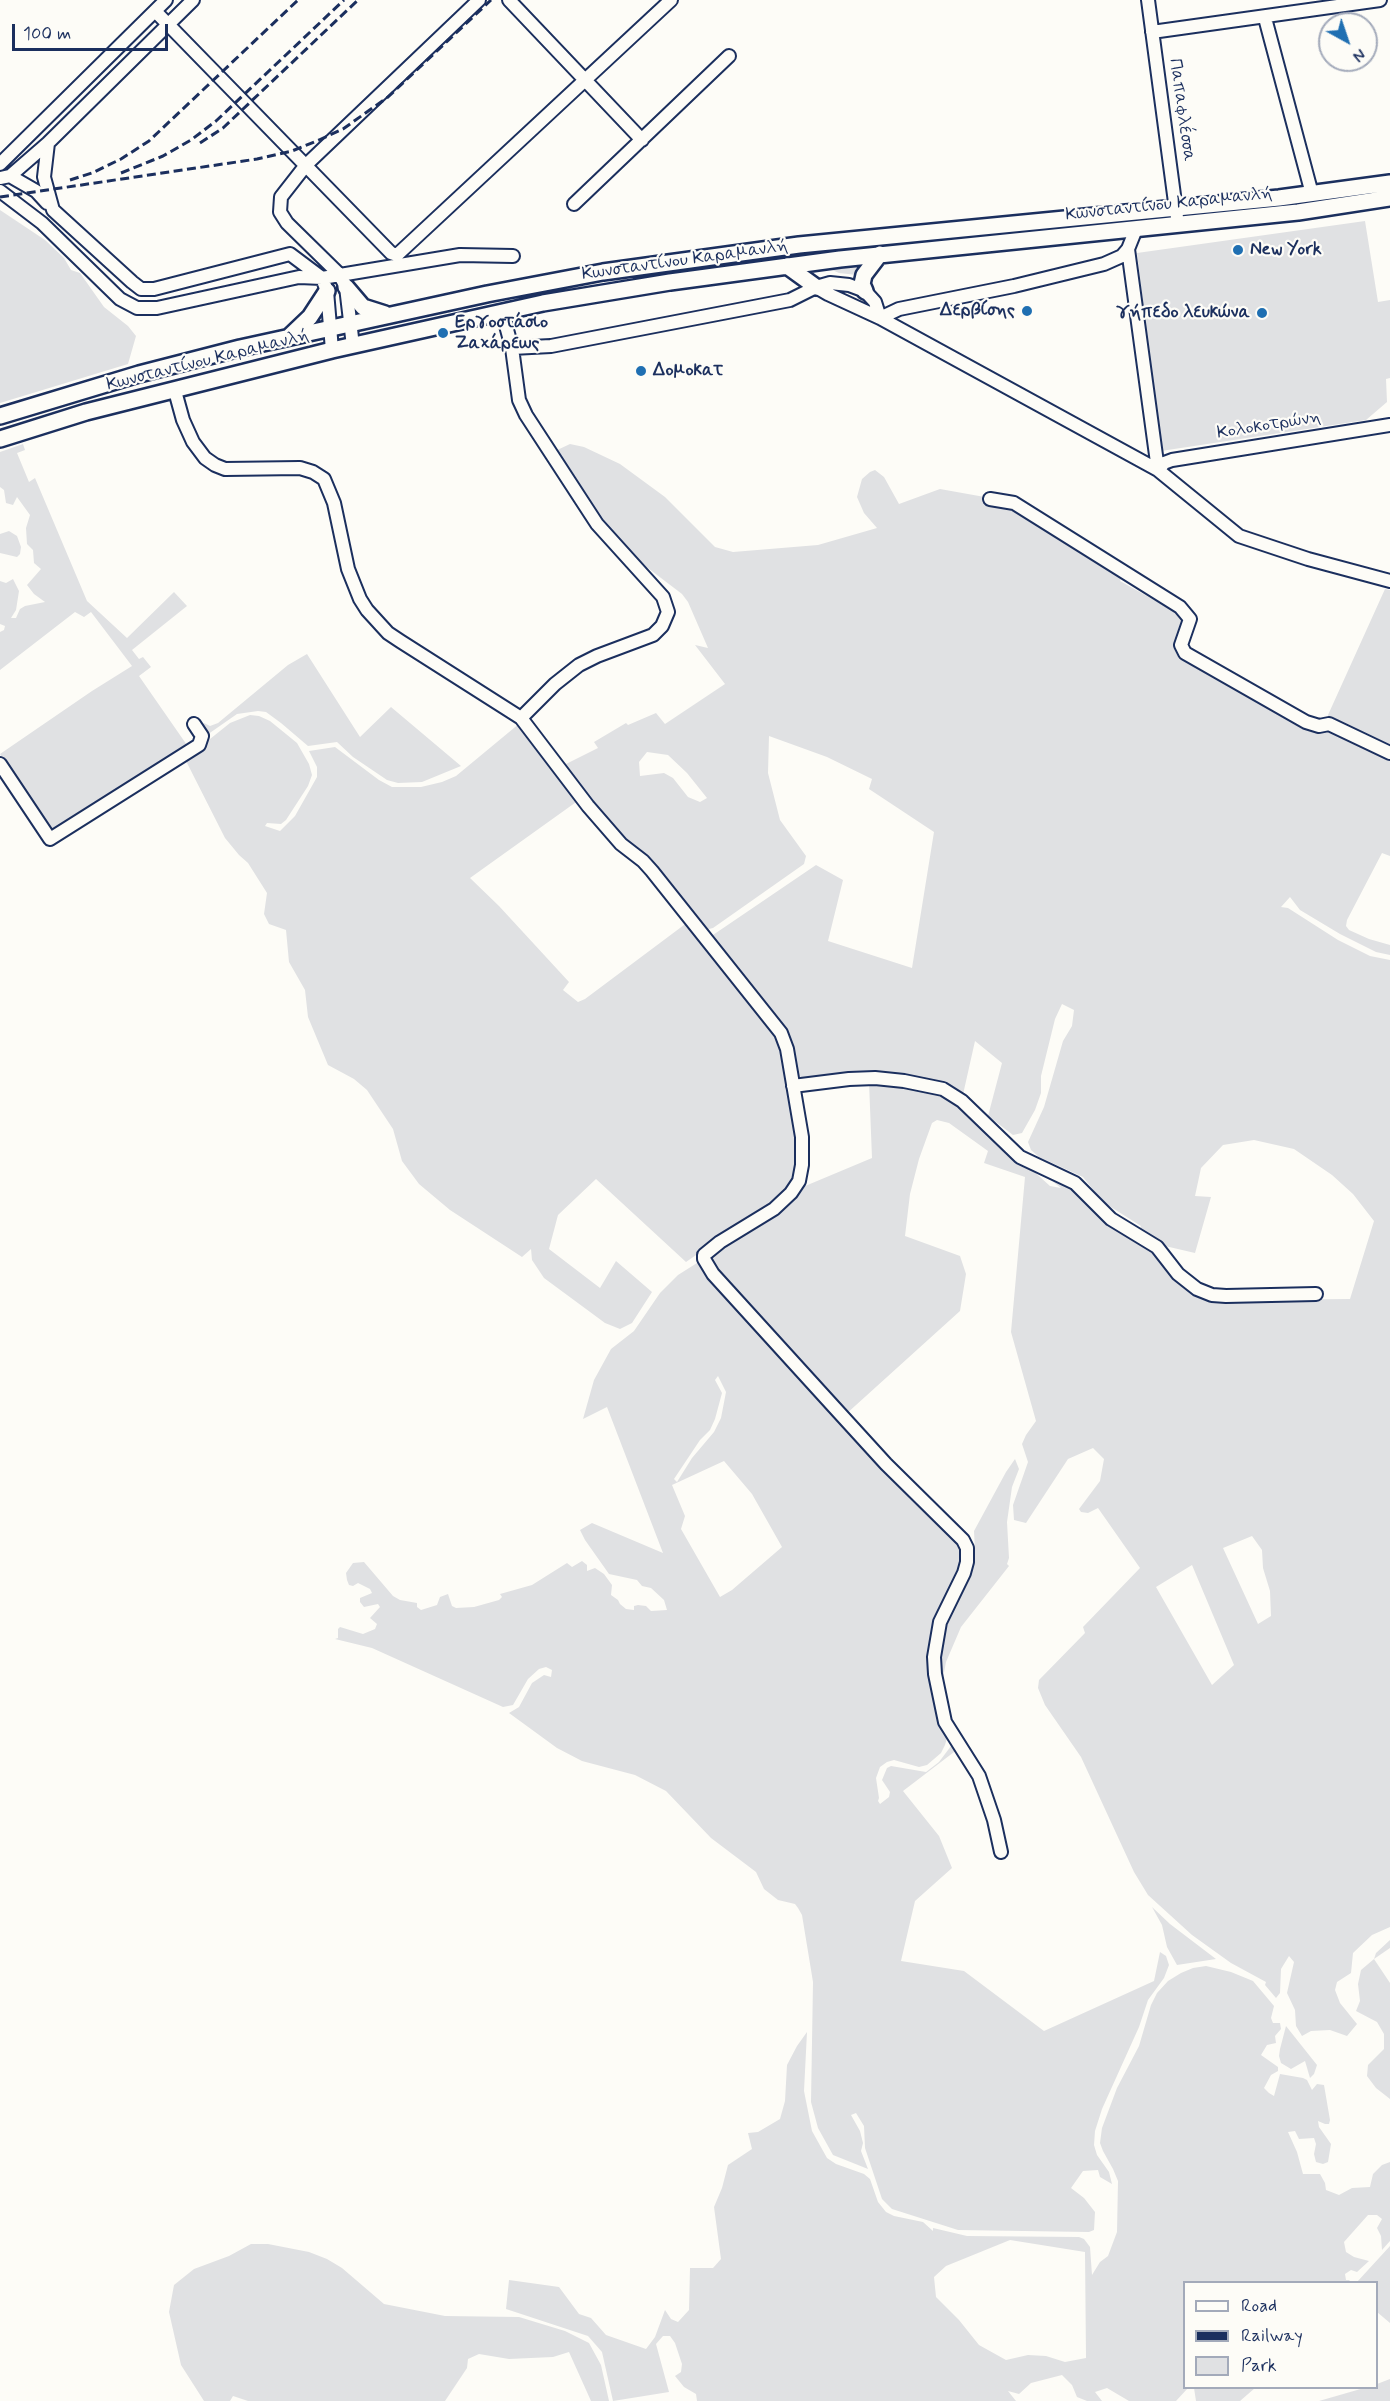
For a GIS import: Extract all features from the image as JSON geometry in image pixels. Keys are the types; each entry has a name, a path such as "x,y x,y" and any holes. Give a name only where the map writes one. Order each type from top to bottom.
{"main road":[{"name":"Κωνσταντίνου Καραμανλή","path":"0,416 138,374 289,337 562,280 734,254 1312,194 1390,183"},
{"name":"Κωνσταντίνου Καραμανλή","path":"0,439 86,412 332,350 502,310 582,296 880,254 1298,212 1390,198"},
{"path":"865,291 862,284 864,275 880,254"},
{"path":"788,266 816,286"},
{"path":"343,281 363,307 391,315"},
{"path":"289,337 310,318 324,284"}],"street":[{"path":"0,164 166,0"},
{"path":"193,0 48,143 5,177 36,191 53,210 141,289 154,289 290,254 324,284 332,350"},
{"path":"353,346 343,281 287,223 280,212 281,197 306,165 479,0"},
{"path":"509,0 642,140"},
{"path":"155,11 391,253 397,255 670,0"},
{"name":"Παπαφλέσσα","path":"1148,0 1178,225"},
{"path":"1152,32 1265,18 1380,0"},
{"path":"1265,18 1312,194"},
{"path":"574,204 729,56"},
{"path":"48,143 44,177 53,210"},
{"path":"0,191 42,223 120,299 137,308 157,308 299,277 324,284 460,255 513,256"},
{"path":"880,318 899,309 1014,286 1104,264 1122,256 1128,249 1136,229"},
{"path":"1128,249 1158,470"},
{"path":"512,348 550,346 790,300 816,286 838,284 865,291 875,302 880,318"},
{"path":"816,286 880,318 1158,470 1239,536 1308,559 1390,581"},
{"path":"502,310 512,348 519,400 533,427 597,524 663,597 668,612 662,626 653,634 579,665 555,684 521,718"},
{"path":"175,391 183,420 193,442 205,458 215,465 225,469 300,468 324,479 334,503 348,569 357,594 367,610 388,633 521,718 588,806 621,844 652,871 781,1033 788,1049 801,1137 802,1165 796,1187 774,1209 720,1242 704,1255 704,1259 713,1274 856,1432 963,1540 967,1548 968,1562 940,1622 934,1657 935,1674 945,1722 979,1776 994,1820 1001,1852"},
{"name":"Κολοκοτρώνη","path":"1158,470 1164,463 1172,460 1390,425"},
{"path":"990,499 1014,503 1180,607 1190,619 1181,645 1185,653 1306,722 1319,726 1329,724 1390,753"},
{"path":"0,764 50,839 199,745 202,736 194,724"},
{"path":"793,1086 876,1078 943,1089 962,1101 1020,1157 1075,1184 1111,1219 1157,1246 1178,1274 1197,1289 1212,1295 1226,1296 1316,1294"}],"green space":[{"path":"0,210 45,240 64,258 71,270 80,273 104,307 128,326 136,336 128,364 0,403"},
{"path":"1365,221 1378,302 1390,300 1390,378 1386,379 1387,402 1366,420 1161,451 1137,253"},
{"path":"867,263 857,275 839,273 830,269"},
{"path":"23,444 25,450 17,453 29,482 35,478 87,601 127,638 174,592 187,606 132,650 139,659 143,657 151,667 139,676 189,748 55,832 48,826 0,754 132,666 91,612 84,617 75,612 0,670 0,632 5,626 0,624 0,581 6,583 13,579 19,591 16,610 11,618 16,618 20,609 25,606 45,602 27,585 41,569 34,563 33,550 27,544 26,528 30,515 17,497 13,505 6,503 4,490 0,487 0,452"},
{"path":"570,444 584,447 620,464 665,497 715,547 733,552 818,545 877,528 864,513 857,497 862,479 875,470 884,477 899,504 940,489 1007,501 1039,515 1035,521 1123,573 1120,581 1188,619 1176,652 1183,658 1308,726 1328,729 1390,757 1390,856 1382,853 1346,926 1349,930 1369,939 1390,945 1390,955 1376,952 1340,934 1300,910 1290,897 1281,907 1288,908 1338,940 1370,956 1390,960 1390,1927 1372,1935 1353,1953 1351,1973 1337,1982 1335,1990 1340,2003 1357,2024 1347,2036 1330,2030 1311,2031 1302,2036 1296,2026 1295,2010 1287,1993 1294,1962 1289,1956 1281,1969 1280,1993 1276,1998 1265,1985 1266,1982 1231,1963 1192,1935 1148,1895 1134,1872 1081,1757 1045,1705 1038,1688 1039,1680 1085,1633 1083,1627 1140,1568 1098,1508 1088,1513 1081,1512 1079,1509 1100,1481 1104,1459 1093,1448 1068,1459 1026,1523 1014,1520 1013,1505 1028,1462 1022,1444 1036,1421 1011,1332 1025,1177 984,1163 988,1151 949,1123 937,1120 932,1123 910,1194 905,1236 960,1256 966,1274 960,1311 845,1415 824,1389 713,1270 709,1259 711,1253 722,1244 771,1214 798,1189 872,1158 869,1082 905,1084 948,1094 1050,1186 1061,1188 1035,1168 1071,1184 1100,1213 1149,1245 1188,1288 1210,1297 1227,1300 1350,1299 1374,1221 1353,1194 1332,1175 1294,1149 1254,1140 1223,1145 1201,1168 1195,1196 1211,1197 1195,1253 1165,1246 1164,1250 1139,1233 1141,1226 1103,1202 1083,1177 1039,1157 1031,1150 1028,1142 1044,1107 1063,1041 1072,1026 1074,1010 1062,1004 1055,1019 1041,1076 1041,1093 1035,1110 1022,1133 1013,1135 988,1116 1002,1063 975,1041 962,1099 952,1090 940,1085 901,1076 860,1074 808,1081 798,1075 783,1030 710,940 710,937 816,865 843,880 828,941 912,968 934,832 869,789 872,779 827,757 769,736 768,773 780,820 806,856 804,864 713,928 705,930 649,860 616,832 562,766 598,748 594,742 626,723 628,725 656,713 665,724 725,684 695,645 708,648 688,602 682,594 640,562 612,532 573,473 560,463 553,452","holes":["647,752 668,755 687,773 707,798 700,802 688,797 673,778 664,773 640,776 639,762","1252,1536 1262,1550 1263,1568 1270,1591 1271,1616 1258,1624 1223,1548","1192,1565 1234,1665 1212,1685 1156,1587"]},
{"path":"9,531 17,536 21,547 17,557 0,553 0,534"},
{"path":"1385,589 1390,590 1390,750 1329,719 1328,715"},
{"path":"307,654 360,737 391,707 461,766 422,782 398,783 387,780 353,757 337,742 308,746 266,712 258,711 237,714 204,737 200,728 204,723 210,726 218,723 288,665"},
{"path":"250,715 270,721 297,743 309,764 312,775 308,786 286,820 281,824 267,823 265,826 280,831 295,816 317,777 317,767 309,751 335,747 392,787 421,787 456,776 520,723 579,800 470,878 569,982 563,990 578,1002 688,922 768,1023 781,1046 798,1152 799,1171 790,1190 686,1262 596,1179 558,1215 549,1249 600,1288 616,1261 652,1292 632,1323 620,1329 605,1323 544,1278 532,1260 531,1249 522,1257 450,1210 419,1184 402,1161 393,1129 367,1090 354,1079 328,1065 308,1017 305,990 289,962 286,930 269,924 264,914 267,893 248,863 225,838 185,759 230,723"},
{"path":"700,1263 963,1548 963,1562 937,1622 937,1705 947,1738 945,1745 941,1753 927,1765 919,1767 894,1760 880,1767 876,1778 880,1804 889,1797 890,1792 882,1780 887,1768 891,1766 926,1772 939,1762 951,1746 954,1744 958,1749 903,1791 939,1836 952,1868 915,1901 901,1961 964,1971 1044,2031 1154,1981 1160,1952 1166,1956 1169,1965 1164,1978 1148,2000 1095,2131 1094,2145 1097,2155 1109,2172 1112,2184 1100,2177 1098,2170 1083,2171 1071,2188 1084,2198 1095,2212 1094,2230 1089,2232 958,2230 892,2209 882,2199 865,2148 864,2126 856,2113 851,2115 860,2131 863,2143 861,2151 868,2169 833,2155 818,2128 811,2102 813,1982 802,1915 798,1908 795,1904 778,1900 764,1889 756,1872 711,1838 666,1791 635,1775 582,1761 557,1748 509,1713 519,1707 532,1683 544,1675 551,1677 552,1670 546,1667 539,1669 528,1679 513,1705 503,1707 372,1648 335,1639 338,1638 340,1627 363,1634 375,1629 377,1624 370,1618 380,1607 378,1604 364,1607 360,1602 360,1598 372,1593 370,1589 358,1583 353,1586 349,1585 347,1580 346,1573 353,1563 364,1562 393,1596 400,1600 417,1603 417,1607 421,1610 437,1605 440,1597 448,1594 452,1606 456,1608 474,1607 499,1600 502,1597 500,1594 532,1585 567,1563 572,1567 582,1561 587,1565 587,1571 595,1568 604,1574 612,1585 611,1595 626,1609 634,1610 634,1606 638,1605 646,1606 651,1611 667,1610 664,1600 651,1588 642,1586 637,1580 609,1574 580,1530 592,1523 663,1553 607,1407 583,1419 594,1380 611,1349 634,1331 660,1293 678,1275","holes":["718,1376 726,1392 721,1418 714,1432 692,1458 677,1482 674,1479 700,1440 710,1430 715,1419 722,1393 715,1380","724,1461 752,1494 782,1547 732,1590 720,1597 681,1529 685,1516 672,1485"]},
{"path":"1015,1459 1019,1469 1012,1487 1007,1522 1009,1558 1007,1564 1009,1566 961,1627 946,1662 942,1683 937,1662 941,1627 970,1568 975,1551 974,1531"},
{"path":"1152,1907 1170,1924 1216,1959 1177,1965 1167,1947 1162,1925"},
{"path":"1390,1940 1390,1948 1374,1959 1376,1953"},
{"path":"1374,1959 1390,1983 1390,2099 1376,2088 1367,2076 1368,2065 1384,2049 1384,2034 1377,2022 1356,2011 1360,2001 1358,1984 1361,1970"},
{"path":"1206,1966 1231,1972 1253,1981 1274,2006 1271,2018 1273,2023 1280,2023 1281,2029 1275,2036 1276,2043 1267,2045 1261,2055 1278,2067 1278,2071 1271,2075 1264,2088 1274,2096 1280,2074 1307,2080 1312,2090 1317,2084 1324,2085 1330,2120 1329,2124 1318,2121 1319,2127 1331,2144 1328,2162 1323,2164 1316,2162 1314,2138 1299,2139 1295,2131 1288,2132 1303,2174 1320,2174 1326,2190 1339,2195 1352,2188 1370,2187 1373,2174 1382,2165 1390,2162 1390,2241 1382,2250 1381,2236 1377,2228 1382,2219 1377,2215 1368,2215 1344,2242 1346,2252 1369,2261 1357,2272 1351,2270 1345,2274 1346,2280 1349,2281 1183,2281 1183,2389 1187,2389 1176,2401 1129,2401 1107,2388 1095,2392 1102,2401 1087,2401 1077,2397 1072,2385 1062,2375 1031,2383 1019,2394 1008,2391 1016,2401 697,2401 696,2394 684,2387 675,2376 681,2372 682,2364 675,2343 670,2336 663,2336 656,2344 669,2392 613,2401 602,2352 588,2336 506,2309 509,2280 559,2287 579,2314 591,2318 606,2335 646,2349 655,2337 665,2310 671,2319 678,2322 689,2310 690,2268 713,2268 721,2259 714,2207 728,2165 752,2149 748,2133 758,2132 780,2119 785,2101 787,2065 807,2032 804,2091 812,2131 827,2158 836,2164 864,2174 870,2179 878,2202 886,2212 923,2222 933,2231 933,2228 967,2236 1079,2237 1084,2239 1090,2247 1092,2275 1100,2262 1108,2256 1117,2232 1118,2181 1100,2143 1102,2128 1117,2088 1139,2046 1151,2005 1157,1993 1168,1981 1181,1973","holes":["1010,2240 1085,2252 1086,2358 1065,2362 1046,2356 1028,2355 1006,2360 979,2345 936,2297 934,2277 946,2266"]},
{"path":"1286,2026 1317,2065 1310,2078 1305,2061 1291,2069 1281,2063 1279,2056"},
{"path":"251,2244 268,2244 309,2252 327,2259 342,2268 384,2304 445,2316 519,2317 565,2331 589,2343 601,2365 609,2401 591,2401 569,2352 553,2357 509,2359 479,2354 468,2359 467,2368 445,2401 248,2401 233,2396 230,2401 204,2401 181,2365 169,2312 174,2285 194,2269 229,2256"},
{"path":"1390,2246 1390,2323 1378,2313 1378,2281 1358,2281"},
{"path":"1390,2379 1390,2401 1319,2401 1361,2389 1378,2389 1378,2384"},
{"path":"1194,2389 1254,2389 1240,2401 1196,2401"}],"railway":[{"path":"70,180 92,173 121,159 149,141 298,0"},
{"path":"121,173 163,156 191,140 216,121 344,0"},
{"path":"200,143 223,128 358,0"},
{"path":"0,197 257,159 292,151 343,129 388,97 491,0"}],"place":[{"name":"New York","path":"1238,250"},
{"name":"Δερβίσης","path":"1027,311"},
{"name":"γήπεδο λευκώνα","path":"1262,313"},
{"name":"Εργοστάσιο Ζαχάρεως","path":"443,333"},
{"name":"Δομοκατ","path":"641,371"}]}
